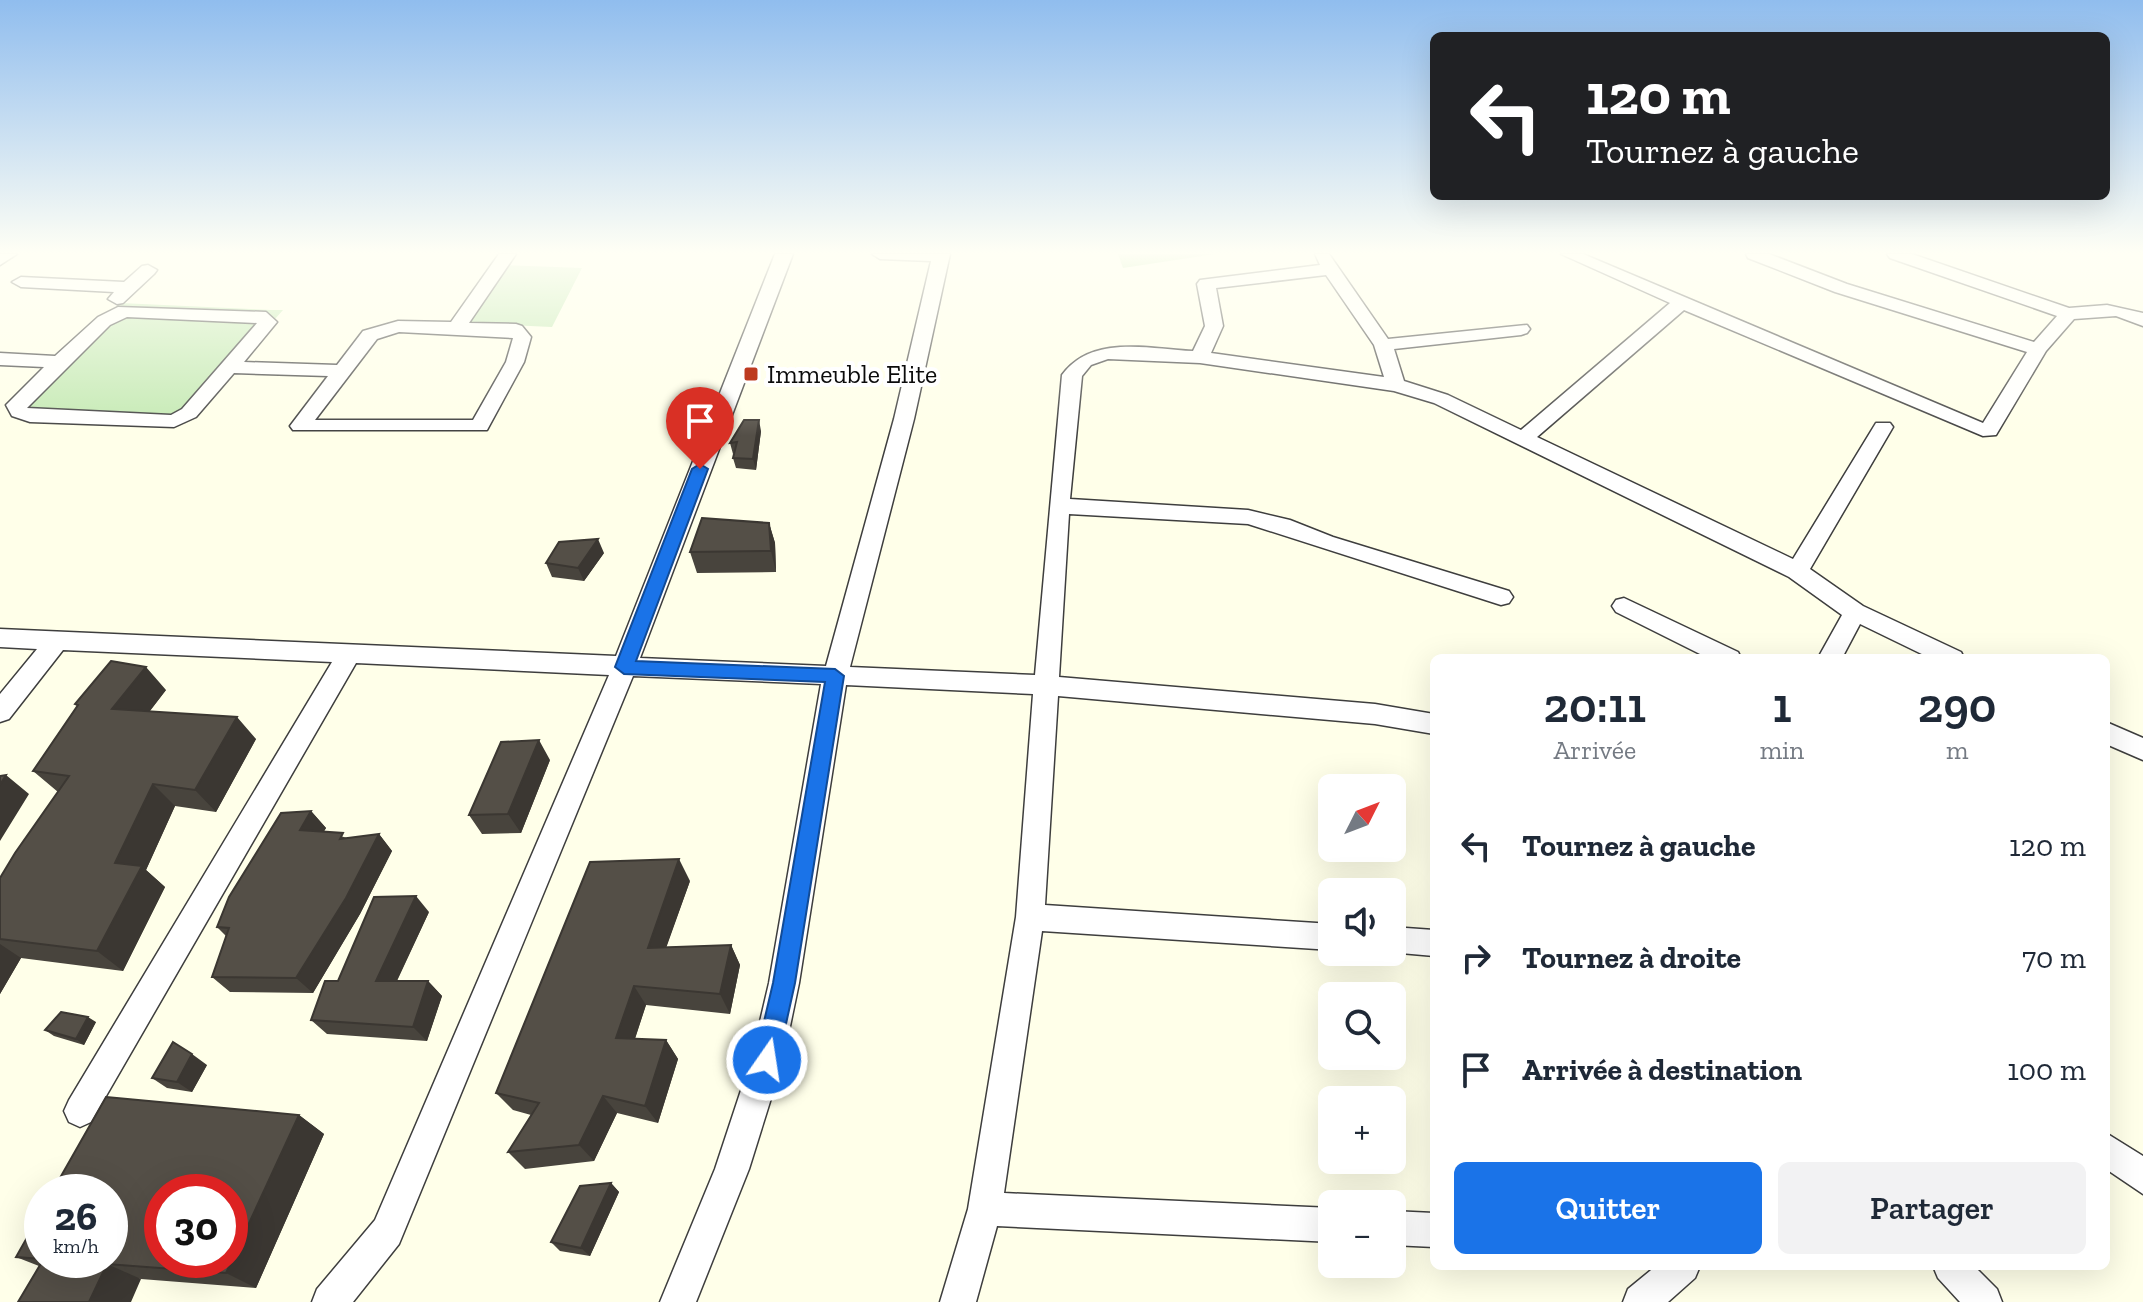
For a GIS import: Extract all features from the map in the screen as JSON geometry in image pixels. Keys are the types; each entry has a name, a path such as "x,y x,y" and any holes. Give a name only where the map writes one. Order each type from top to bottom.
{"street":[{"path":"115,315 16,405 19,412 30,416 127,422 174,421 189,413 268,322 260,316 216,315"},
{"path":"457,327 465,315"},
{"path":"330,1302 387,1232 624,667 760,315"},
{"path":"678,1302 732,1169 767,1060 784,983 835,676 904,419 928,315"},
{"path":"1200,357 1214,326 1212,315"},
{"path":"1362,315 1383,345 1396,385"},
{"path":"1523,439 1667,315"},
{"path":"1709,315 1983,430 1989,430 2038,349 2067,315"},
{"path":"1927,315 2038,349"},
{"path":"457,327 516,330 522,337 515,362 480,426 300,426 370,335 383,328 457,327"},
{"path":"1383,345 1521,329"},
{"path":"958,1302 985,1209 1030,917 1059,506 1072,375 1084,361 1106,353 1200,357 1396,385 1441,399 1797,571 1855,612 1944,654"},
{"path":"0,359 60,362"},
{"path":"229,367 340,371"},
{"path":"1797,571 1883,427"},
{"path":"1059,506 1248,517 1282,525 1501,597"},
{"path":"1624,606 1721,654"},
{"path":"1832,654 1855,612"},
{"path":"0,638 1045,685 1375,714 1430,723"},
{"path":"0,712 57,641"},
{"path":"80,1111 349,654"},
{"path":"2110,734 2143,750"},
{"path":"1030,917 1318,936"},
{"path":"1406,941 1430,943"},
{"path":"2110,1152 2143,1177"},
{"path":"985,1209 1318,1224"},
{"path":"1406,1229 1430,1230"},
{"path":"1641,1302 1678,1270"},
{"path":"1954,1270 1984,1302"}],"green space":[{"path":"108,315 279,315 188,417 7,410"},
{"path":"469,315 558,315 552,327 464,323"}],"building":[{"path":"744,420 759,420 753,459 733,458 737,442 730,443"},
{"path":"702,518 769,523 771,551 690,552"},
{"path":"598,539 578,568 546,563 559,542"},
{"path":"111,661 146,667 112,709 237,717 195,790 153,784 115,863 142,866 97,951 0,939 0,878 69,776 33,771 78,705 75,704"},
{"path":"539,740 508,814 469,815 501,742"},
{"path":"311,811 300,830 343,833 340,839 379,834 346,898 296,978 212,977 229,928 217,927 229,897 281,813"},
{"path":"679,859 648,948 731,945 720,994 634,986 616,1038 666,1040 645,1106 603,1096 579,1145 508,1152 539,1103 496,1093 590,862"},
{"path":"416,896 376,981 428,981 413,1027 311,1020 325,981 338,981 374,897"},
{"path":"61,1012 88,1017 76,1039 45,1030"},
{"path":"173,1042 192,1054 177,1082 152,1078"},
{"path":"106,1097 299,1115 248,1225 248,1174 144,1174 144,1267 128,1266 128,1174 62,1174"},
{"path":"611,1183 581,1248 551,1242 580,1186"},
{"path":"24,1243 24,1258 16,1257"},
{"path":"32,1278 100,1278 89,1302 18,1302"}],"place":[{"name":"Immeuble Elite","path":"751,374"}],"route":[{"path":"700,469 624,667 835,676 784,983 767,1060"}]}
